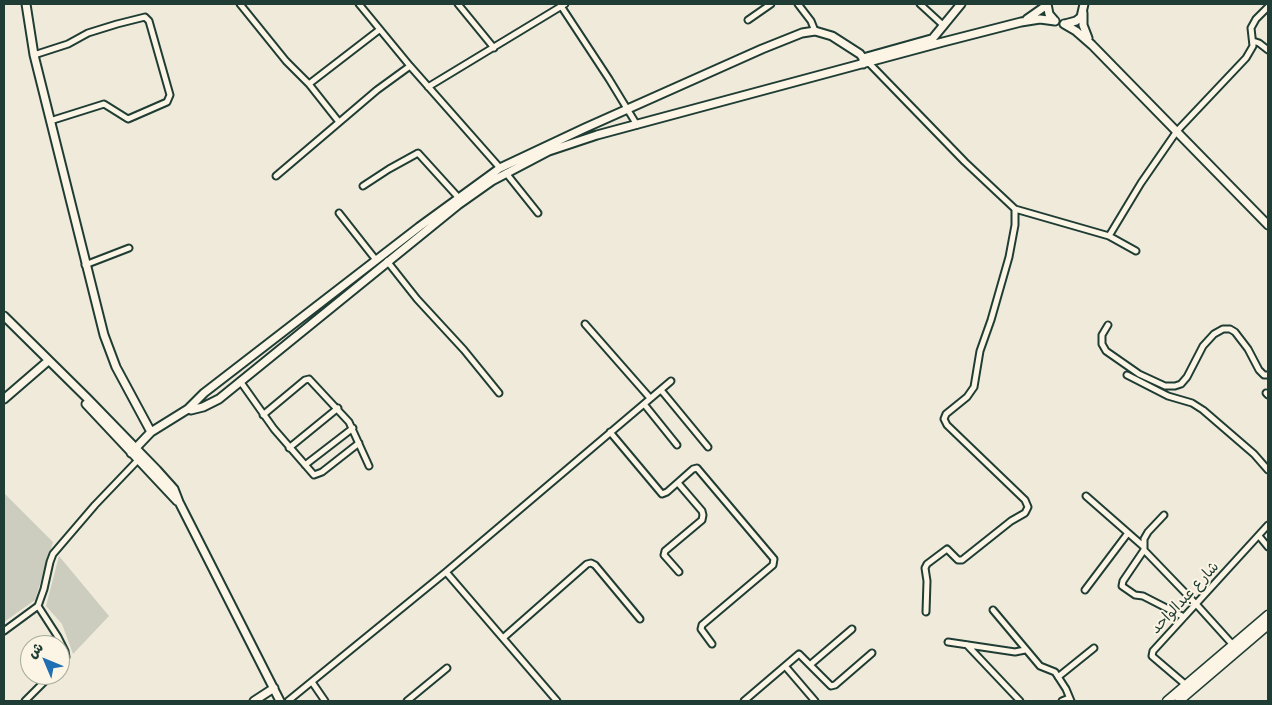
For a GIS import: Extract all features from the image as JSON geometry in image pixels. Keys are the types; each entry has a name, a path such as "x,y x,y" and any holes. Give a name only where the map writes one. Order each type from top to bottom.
{"main road":[{"path":"1167,701 1268,615"},
{"path":"1179,701 1268,625"}],"street":[{"path":"26,4 34,55 108,351 152,432"},
{"path":"240,4 339,122"},
{"path":"359,4 379,30 538,213"},
{"path":"458,4 494,48"},
{"path":"748,20 771,4"},
{"path":"798,4 811,21 815,31"},
{"path":"920,4 944,26"},
{"path":"926,47 961,4"},
{"path":"1047,4 1049,14 1055,21"},
{"path":"1021,22 1037,14 1047,4"},
{"path":"428,87 563,5 636,126"},
{"path":"1064,24 1076,21 1085,6"},
{"path":"1085,6 1083,25 1092,45"},
{"path":"1109,236 1141,183 1177,131 1246,58 1253,46 1252,28 1256,19 1268,7"},
{"path":"34,55 68,44 88,33 143,17 147,18 158,49 170,95 167,102 128,119 104,104 50,121"},
{"path":"865,61 1021,22 1040,19 1064,24 1076,31 1092,45 1268,225"},
{"path":"309,84 379,30"},
{"path":"133,451 152,432 188,409 204,393 458,197 574,133 789,37 815,31 832,36 865,61 965,162 1015,209 1109,236 1136,251"},
{"path":"188,409 196,409 212,403 387,261 503,171 578,141 865,61 932,39"},
{"path":"1253,42 1268,50"},
{"path":"276,176 377,90 410,66"},
{"path":"574,133 578,141"},
{"path":"363,186 390,168 418,153 458,197"},
{"path":"926,612 927,581 925,568 927,564 947,549 958,560 962,560 1011,521 1025,513 1028,507 1025,500 947,425 944,419 946,414 967,397 976,383 980,352 1009,257 1015,225 1015,209"},
{"path":"339,213 376,260"},
{"path":"85,265 129,248"},
{"path":"387,261 417,299 464,350 499,393"},
{"path":"307,315 313,321"},
{"path":"5,319 56,369 133,451 170,484 280,701"},
{"path":"585,324 650,398"},
{"path":"1108,326 1102,335 1102,344 1106,352 1139,374 1166,386 1181,384 1187,377 1203,346 1214,334 1223,329 1230,329 1235,332 1248,349 1259,370 1264,375 1268,375"},
{"path":"4,399 48,361"},
{"path":"1127,375 1168,396 1192,403 1203,410 1254,454 1268,470"},
{"path":"263,415 307,379 311,380 338,408 352,428 369,466"},
{"path":"240,381 263,415 289,448 314,475 319,474 359,443"},
{"path":"133,451 138,460 178,502 184,505 287,701 446,572 671,382"},
{"path":"661,390 708,447"},
{"path":"644,404 677,445"},
{"path":"289,448 338,408"},
{"path":"305,465 352,428"},
{"path":"610,432 660,493 664,494 693,469 697,468 774,559 773,565 702,625 701,629 712,644"},
{"path":"4,631 38,606 54,554 95,505 138,460"},
{"path":"678,483 699,507 703,515 702,520 665,551 664,555 678,572"},
{"path":"1086,496 1144,548 1232,645"},
{"path":"1164,514 1148,532 1144,548 1123,581 1122,586 1135,595 1143,596 1184,617"},
{"name":"شارع عبدالواحد","path":"1186,685 1152,654 1268,525"},
{"path":"1085,590 1128,534"},
{"path":"1259,536 1268,547"},
{"path":"502,638 587,564 591,563 640,619"},
{"path":"446,572 557,701"},
{"path":"38,606 57,635"},
{"path":"993,610 1040,666 1054,671 1058,676 1070,700 1062,701"},
{"path":"811,664 852,629"},
{"path":"948,642 1015,652 1026,650"},
{"path":"966,644 1020,701"},
{"path":"1058,676 1094,648"},
{"path":"744,701 799,654 811,664 828,686 833,686 872,653"},
{"path":"785,666 815,701"},
{"path":"407,701 447,668"},
{"path":"312,682 325,701"},
{"path":"26,701 41,685"},
{"path":"254,701 274,688"}],"shaded area":[{"path":"4,493 53,542 35,600 4,622"},
{"path":"59,556 109,616 73,654 70,646 70,635 66,635 62,624 46,606"}]}
